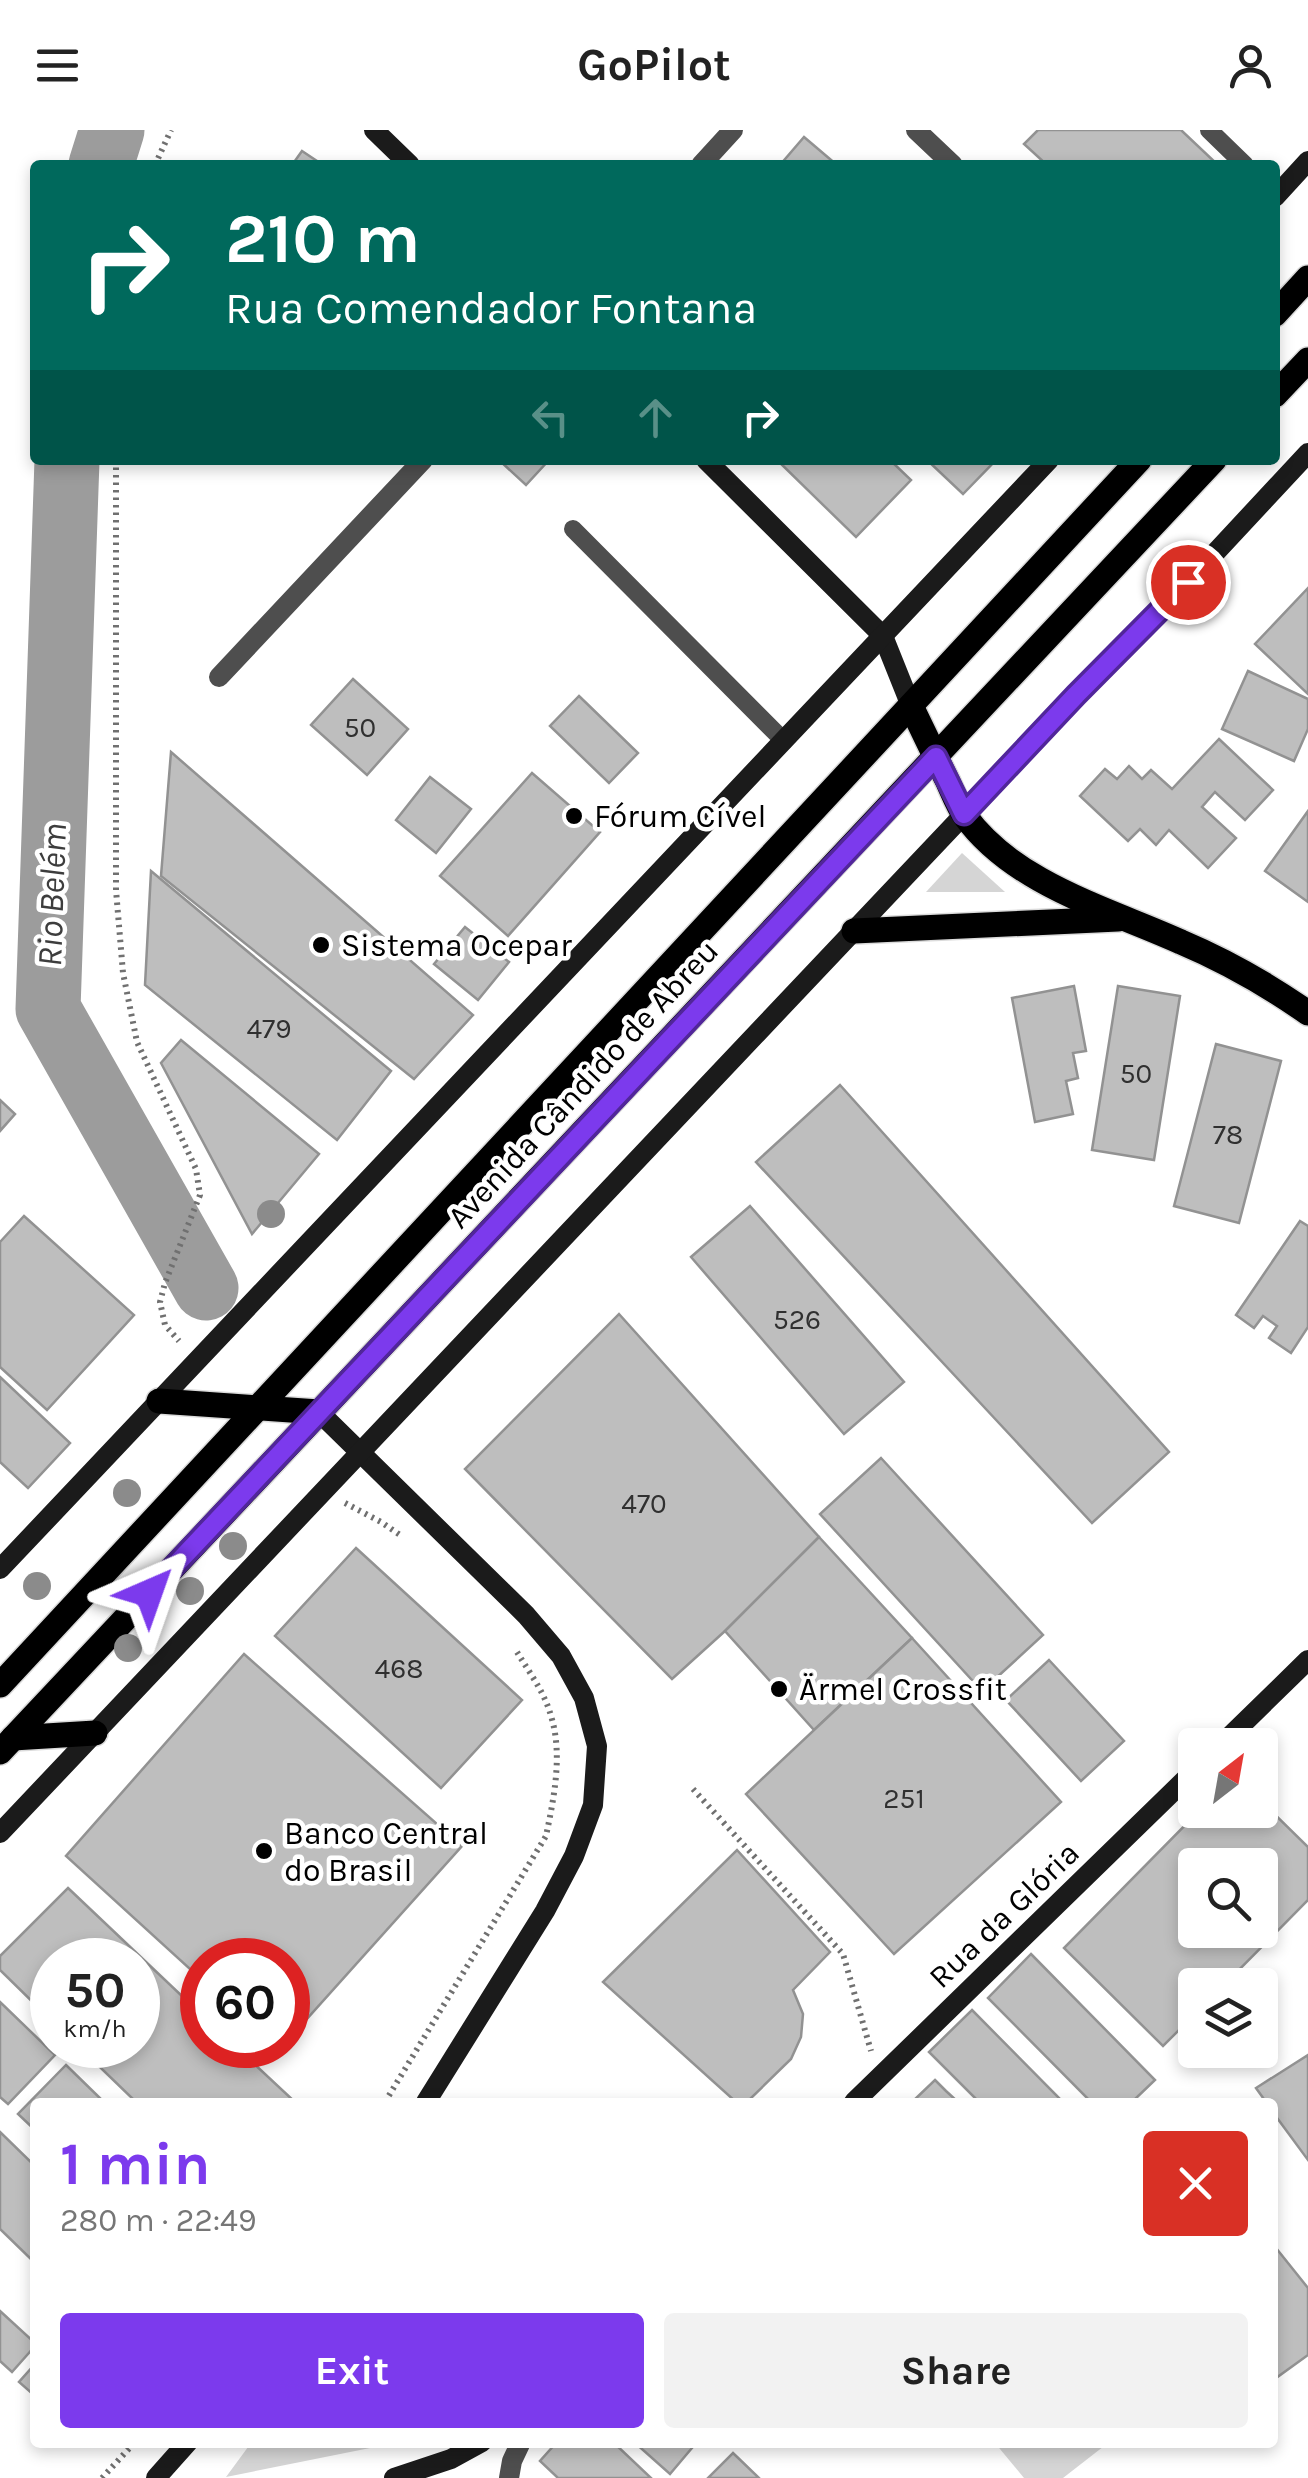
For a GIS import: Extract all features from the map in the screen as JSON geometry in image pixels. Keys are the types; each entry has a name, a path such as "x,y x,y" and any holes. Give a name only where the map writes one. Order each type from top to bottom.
{"main road":[{"path":"1280,309 1308,278"},
{"path":"1280,390 1308,360"},
{"name":"Avenida Cândido de Abreu","path":"0,1684 1134,465"},
{"name":"Avenida Cândido de Abreu","path":"7,1745 1209,465"},
{"path":"911,706 964,814 984,837 1031,873 1064,891 1236,968 1308,1013"},
{"path":"854,931 1126,919"},
{"path":"159,1400 319,1412"},
{"path":"7,1745 95,1733"}],"street":[{"path":"374,130 405,160"},
{"path":"706,160 734,130"},
{"path":"916,130 948,160"},
{"path":"1280,191 1308,161"},
{"path":"0,1833 1308,453"},
{"path":"219,677 418,465"},
{"path":"711,465 883,636 911,706"},
{"path":"0,1569 1044,465"},
{"path":"319,1412 526,1615 561,1656 584,1698 597,1746 593,1804 574,1856 545,1911 428,2098"},
{"path":"1238,1728 1308,1660"},
{"name":"Rua da Glória","path":"858,2098 1178,1787"},
{"path":"156,2478 183,2448"},
{"path":"394,2478 427,2475 471,2448"},
{"path":"509,2478 518,2448"}],"lane":[{"path":"1208,130 1241,160"},
{"path":"573,528 784,741"}],"path":[{"path":"157,160 172,130"},
{"path":"116,465 116,890 123,972 137,1042 196,1169 200,1195 160,1302 165,1325 176,1338"},
{"path":"354,1509 410,1542"},
{"path":"387,2098 546,1836 554,1798 556,1756 552,1716 508,1637"},
{"path":"694,1789 843,1954 879,2078"},
{"path":"102,2478 130,2448"}],"shaded area":[{"path":"962,853 1005,892 926,892"},
{"path":"247,2448 370,2448 226,2477"},
{"path":"999,2448 1102,2448 1063,2478 1024,2478"}],"building":[{"path":"1038,130 1181,130 1213,160 1042,160 1024,144"},
{"path":"804,137 831,160 784,160"},
{"path":"302,151 316,160 296,160"},
{"path":"504,465 544,465 526,485"},
{"path":"782,465 895,465 911,480 856,537"},
{"path":"932,465 991,465 963,494"},
{"path":"1308,588 1308,694 1255,644"},
{"path":"1248,671 1308,699 1308,729 1294,761 1222,729"},
{"path":"353,679 408,729 367,775 311,725"},
{"path":"579,696 638,753 609,783 550,726"},
{"path":"1219,739 1273,790 1245,820 1215,792 1202,807 1236,838 1208,868 1169,830 1156,845 1140,829 1128,841 1080,796 1105,769 1117,779 1129,766 1142,779 1151,770 1172,789"},
{"name":"Sistema Ocepar","path":"171,752 473,1015 414,1079 161,876"},
{"path":"532,773 600,832 508,936 440,876"},
{"path":"430,777 471,809 436,853 396,820"},
{"path":"1308,811 1308,902 1265,871"},
{"path":"151,871 391,1071 337,1140 145,985"},
{"path":"465,927 509,962 478,1000 434,964"},
{"path":"1074,986 1086,1051 1073,1053 1078,1078 1066,1081 1073,1114 1035,1122 1012,998"},
{"path":"1118,986 1180,996 1154,1160 1092,1150"},
{"path":"181,1040 319,1154 252,1234 161,1063"},
{"path":"1216,1044 1281,1061 1239,1223 1174,1206"},
{"path":"840,1085 1169,1452 1092,1523 756,1162"},
{"path":"0,1100 15,1114 0,1131"},
{"path":"750,1206 904,1382 844,1434 691,1257"},
{"path":"24,1216 134,1315 47,1410 0,1367 0,1242"},
{"path":"1300,1221 1308,1226 1308,1327 1291,1353 1269,1338 1277,1326 1263,1316 1254,1328 1236,1315"},
{"path":"619,1314 819,1537 672,1679 465,1469"},
{"path":"0,1377 70,1443 28,1488 0,1462"},
{"path":"881,1458 1043,1635 982,1691 820,1514"},
{"path":"819,1537 912,1638 814,1730 725,1631"},
{"path":"356,1548 522,1700 441,1788 275,1636"},
{"path":"912,1638 1061,1802 894,1954 746,1794"},
{"name":"Banco Central do Brasil","path":"244,1654 462,1846 310,2015 310,1938 180,1938 180,1960 66,1856"},
{"path":"1049,1660 1124,1741 1081,1781 1006,1700"},
{"path":"1278,1818 1308,1847 1308,1900 1278,1930 1278,1848 1178,1848 1178,1948 1261,1948 1241,1968 1178,1968 1178,2031 1163,2046 1064,1948 1182,1828 1278,1828"},
{"path":"737,1850 830,1952 793,1990 803,2014 801,2037 791,2059 751,2098 732,2098 603,1982"},
{"path":"68,1888 121,1938 30,1938 30,1999 0,1970 0,1956"},
{"path":"1031,1954 1155,2080 1136,2098 1087,2098 988,1998"},
{"path":"160,1975 180,1994 180,2068 259,2068 291,2098 132,2098 101,2068 160,2068"},
{"path":"0,2002 30,2031 30,2068 43,2068 8,2104 0,2097"},
{"path":"972,2010 1059,2098 975,2098 929,2052"},
{"path":"1308,2055 1308,2160 1278,2119 1278,2098 1263,2098 1256,2088"},
{"path":"63,2068 69,2068 100,2098 34,2098"},
{"path":"935,2080 954,2098 916,2098"},
{"path":"30,2102 30,2125 18,2114"},
{"path":"0,2132 30,2161 30,2258 0,2229"},
{"path":"1278,2250 1308,2288 1308,2355 1278,2377"},
{"path":"0,2311 30,2338 30,2352 12,2372 0,2361"},
{"path":"30,2370 30,2392 19,2382"},
{"path":"552,2448 619,2448 651,2478 558,2478 540,2461"},
{"path":"641,2448 692,2448 670,2474"},
{"path":"733,2453 759,2478 708,2478"}],"waterway":[{"name":"Rio Belém","path":"103,160 112,130"},
{"name":"Rio Belém","path":"67,465 48,1009 206,1288"}],"place":[{"name":"Fórum Cível","path":"574,816"},
{"name":"Sistema Ocepar","path":"321,945"},
{"name":"Ärmel Crossfit","path":"779,1689"},
{"name":"Banco Central do Brasil","path":"264,1851"}],"route":[{"path":"149,1593 936,757 964,814 1188,582"}]}
